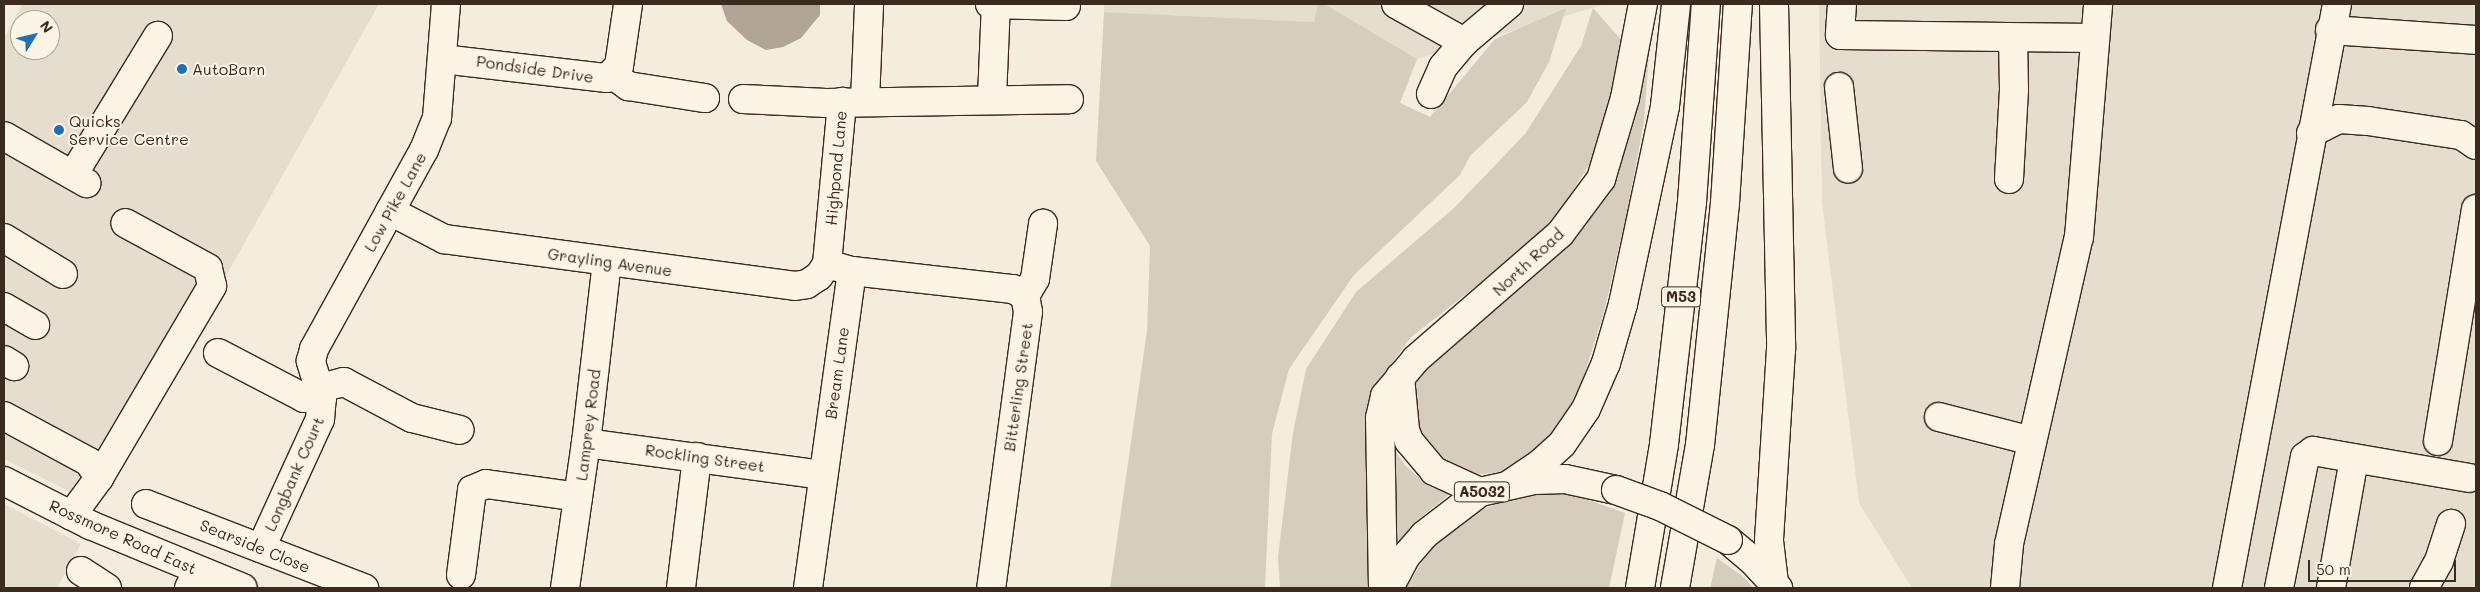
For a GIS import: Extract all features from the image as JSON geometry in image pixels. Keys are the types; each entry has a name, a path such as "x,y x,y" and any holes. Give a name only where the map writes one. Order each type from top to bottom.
{"main road":[{"name":"Low Pike Lane","path":"321,393 311,361 314,349 424,150 437,118 446,4"},
{"name":"Pondside Drive","path":"442,59 593,79 613,75 622,54 628,4"},
{"path":"743,99 854,102 869,4"},
{"path":"990,4 1066,6"},
{"path":"992,98 996,4"},
{"path":"1396,4 1464,42"},
{"path":"1431,94 1443,67 1464,42 1509,4"},
{"name":"North Road","path":"1383,588 1380,418 1385,396 1416,359 1560,234 1601,180 1625,98 1642,4"},
{"path":"1510,484 1542,463 1562,444 1586,410 1606,363 1623,304 1665,106 1676,4"},
{"name":"M53","path":"1640,588 1664,444 1692,202 1706,4"},
{"name":"M53","path":"1675,588 1701,435 1726,204 1738,4"},
{"path":"1774,4 1781,348 1769,541 1776,586"},
{"path":"1842,4 1840,35 2094,38"},
{"path":"2005,588 2009,544 2079,237 2098,4"},
{"path":"2227,588 2330,30 2338,4"},
{"path":"2330,30 2476,40"},
{"path":"4,136 80,179 107,124 158,36"},
{"path":"2009,179 2014,89 2012,38"},
{"path":"613,75 628,86 705,98"},
{"path":"1839,87 1848,169"},
{"name":"Highpond Lane","path":"839,267 854,102 992,98 1069,99"},
{"path":"2311,132 2339,119 2368,120 2461,135 2476,145"},
{"path":"2438,441 2476,209"},
{"name":"Grayling Avenue","path":"390,211 444,239 795,286 807,284 839,267"},
{"path":"72,516 99,478 212,286 208,268 125,223"},
{"path":"839,267 1013,289 1025,296 1035,279 1043,224"},
{"path":"4,238 63,274"},
{"name":"Lamprey Road","path":"565,588 586,443 607,262"},
{"name":"Bream Lane","path":"808,588 823,475 839,267"},
{"name":"Bitterling Street","path":"991,588 1028,312 1025,296"},
{"path":"4,308 36,325"},
{"name":"Longbank Court","path":"218,354 304,398 321,393 344,382 412,418 460,430"},
{"path":"1400,377 1405,430 1409,441 1434,471 1480,492"},
{"name":"Longbank Court","path":"261,548 320,419 321,393"},
{"path":"4,416 89,462 99,478"},
{"path":"1939,417 2032,441"},
{"name":"Rockling Street","path":"586,443 823,475"},
{"path":"2278,588 2305,457 2313,451 2468,478"},
{"path":"681,588 697,457"},
{"path":"2331,588 2354,459"},
{"name":"A5032","path":"1389,588 1406,556 1424,535 1480,492 1510,484 1565,479 1616,490 1660,506 1728,540 1751,559 1776,586"},
{"name":"Rossmore Road East","path":"4,481 193,579 243,588"},
{"path":"461,575 472,490 486,484 578,497"},
{"name":"Searside Close","path":"146,504 364,588"},
{"path":"2424,588 2439,561 2451,524"},
{"path":"81,571 107,588"}],"shaded area":[{"path":"22,4 379,4 97,505 4,459 4,39 10,27 10,60 60,60 60,10 19,10"},
{"path":"721,4 820,4 820,15 801,38 783,47 766,50 747,40 727,21"},
{"path":"1104,4 1606,4 1417,59 1314,22 1104,12"},
{"path":"1318,4 1324,4 1417,59 1400,103 1430,117 1495,39 1566,8 1549,62 1527,102 1470,156 1460,175 1354,275 1289,369 1272,434 1265,588 1110,588 1147,331 1150,246 1096,161 1104,12 1314,22"},
{"path":"1819,4 2476,4 2476,588 1912,588 1859,503 1822,202"},
{"path":"1593,8 1623,42 1618,91 1590,163 1561,210 1527,246 1410,338 1380,380 1367,415 1371,526 1367,588 1280,588 1278,557 1293,433 1306,369 1356,292 1454,208 1525,134 1581,46"},
{"path":"1650,38 1644,122 1626,217 1603,316 1568,425 1518,466 1502,472 1472,475 1447,465 1415,428 1411,396 1416,380 1424,366 1547,263 1633,115"},
{"path":"1394,436 1396,452 1405,465 1428,486 1450,494 1414,523 1391,553"},
{"path":"1554,491 1580,497 1625,513 1609,588 1406,588 1431,547 1467,516 1513,497"},
{"path":"4,504 81,544 57,588 4,588"},
{"path":"1717,558 1745,578 1753,588 1710,588"}],"place":[{"name":"AutoBarn","path":"182,69"},
{"name":"Quicks Service Centre","path":"59,130"}]}
